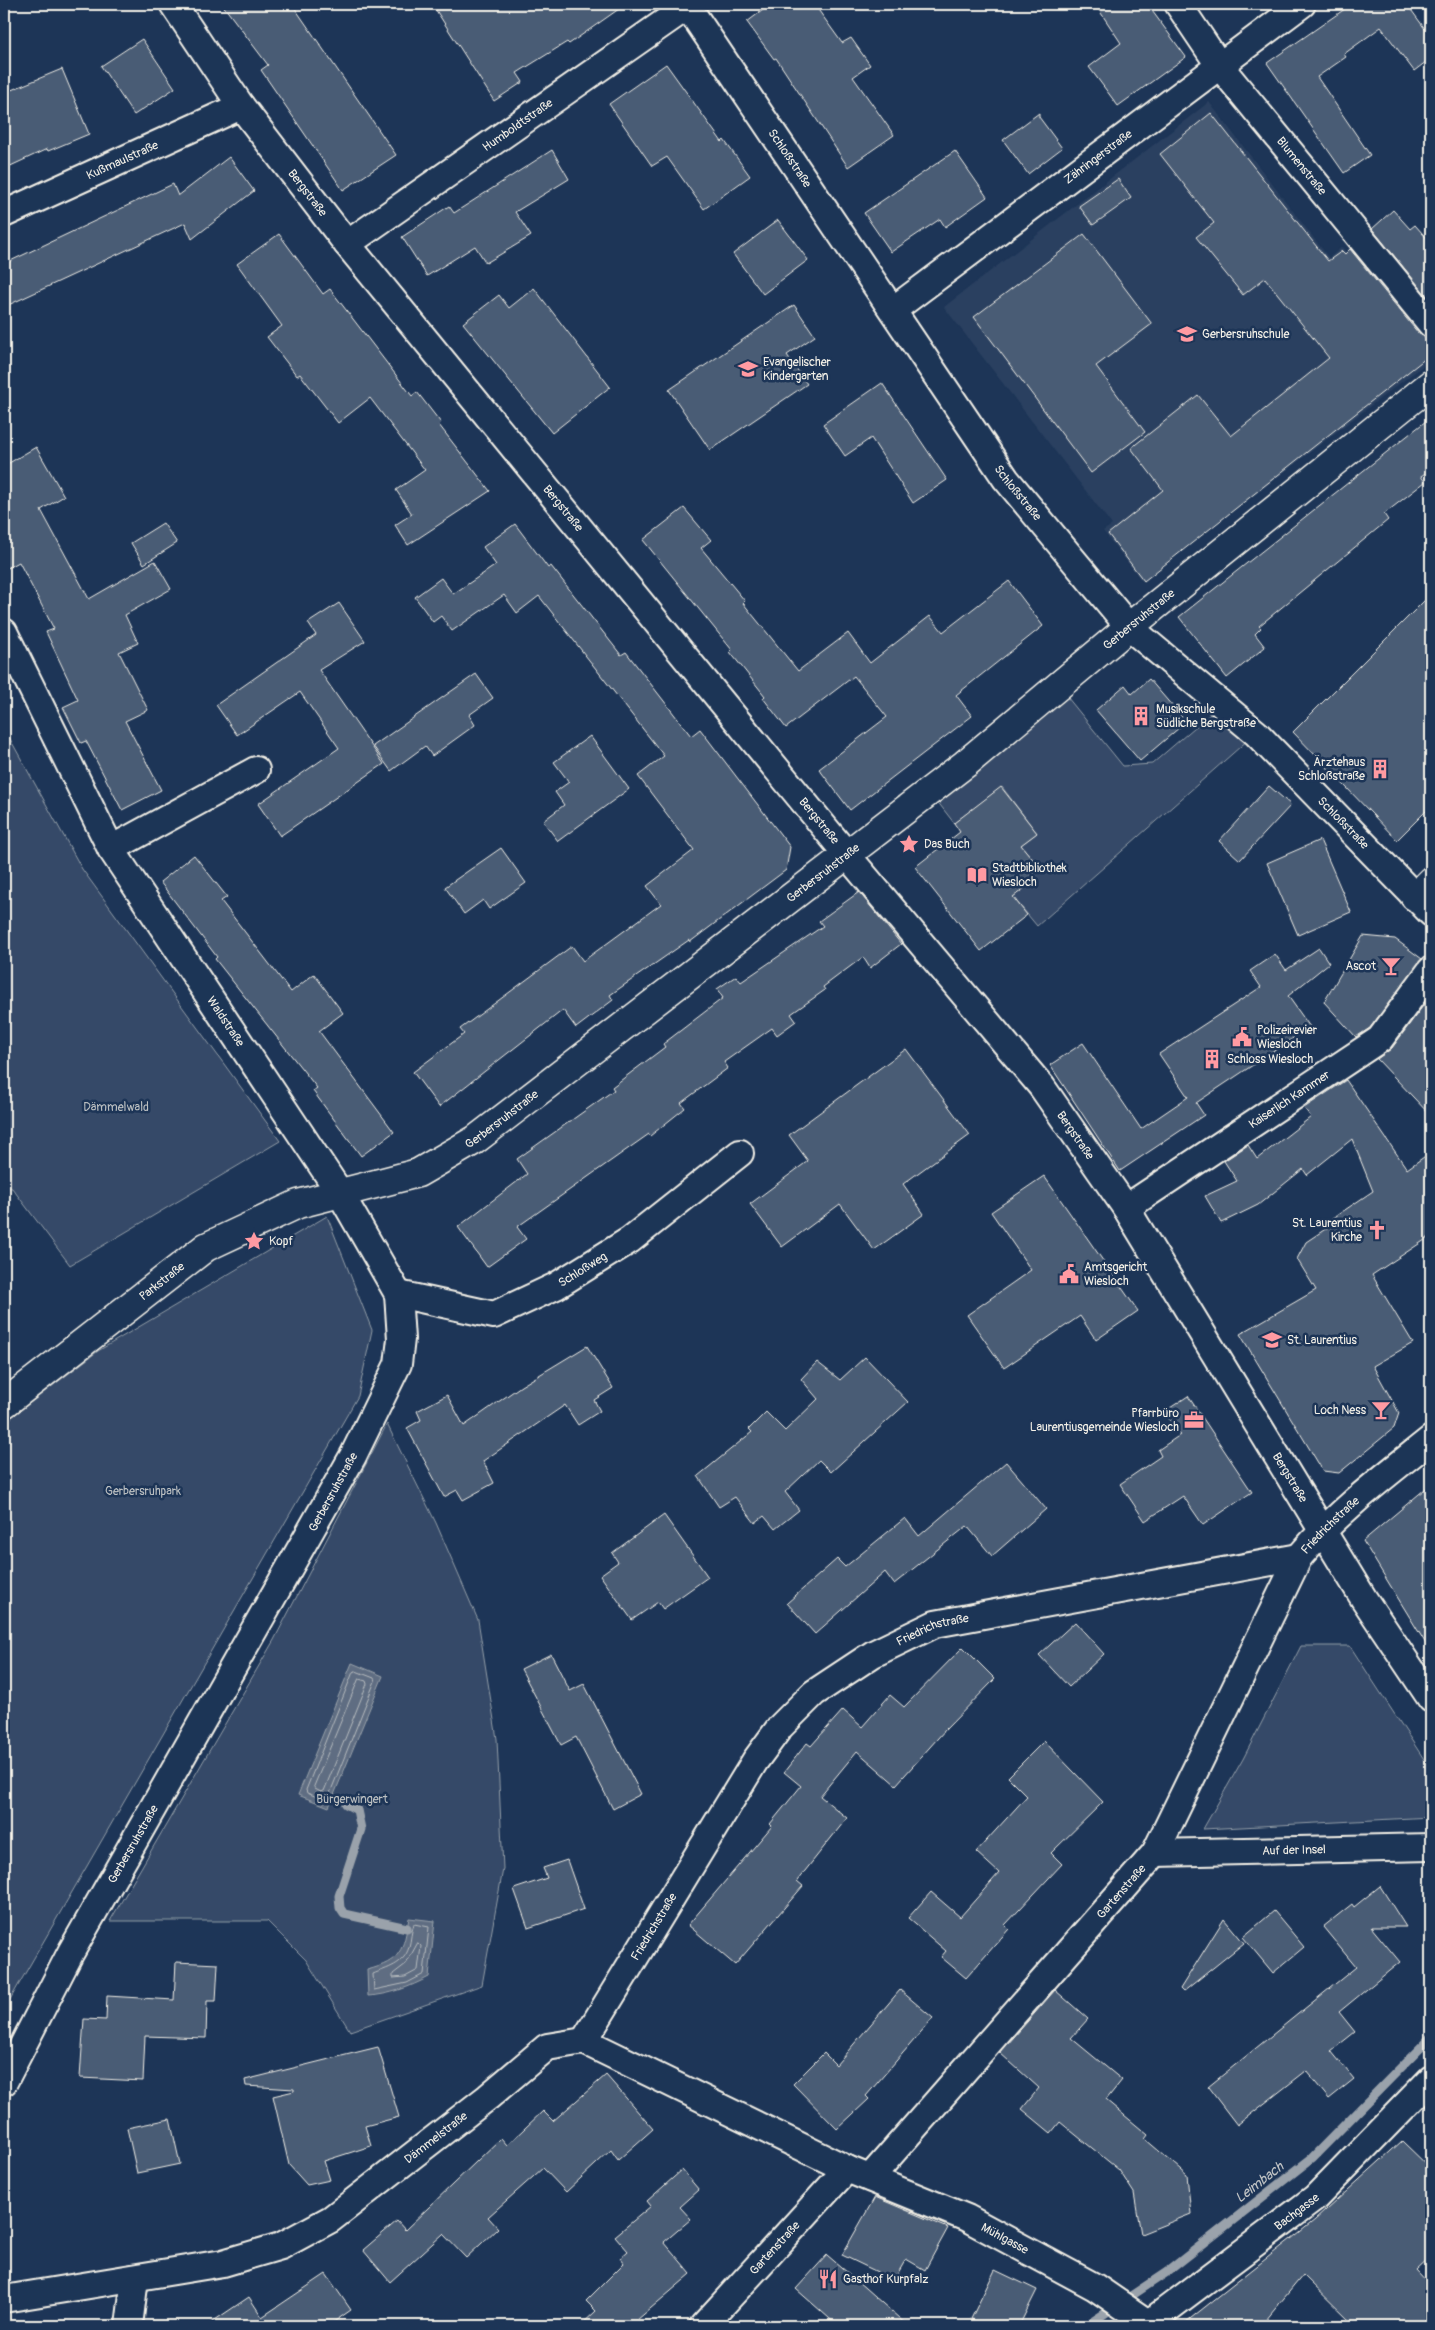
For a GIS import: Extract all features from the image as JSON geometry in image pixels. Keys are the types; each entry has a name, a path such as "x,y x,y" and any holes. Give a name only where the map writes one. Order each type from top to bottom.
{"street":[{"name":"Bergstraße","path":"173,4 241,106 347,244 848,855 1042,1087 1126,1208 1364,1599 1431,1700"},
{"name":"Blumenstraße","path":"1178,4 1219,65 1431,324"},
{"name":"Zähringerstraße","path":"893,310 1302,4"},
{"name":"Humboldtstraße","path":"347,244 687,5"},
{"name":"Schloßstraße","path":"687,5 1006,479 1130,627 1256,733 1425,897"},
{"name":"Kußmaulstraße","path":"4,214 241,106"},
{"name":"Gerbersruhstraße","path":"4,2082 71,1952 353,1456 398,1364 401,1339 398,1294 340,1193 418,1173 475,1140 965,764 1130,627 1431,384"},
{"name":"Waldstraße","path":"4,632 111,849 340,1193"},
{"path":"111,849 256,770"},
{"name":"Kaiserlich Kammer","path":"1126,1208 1380,1039 1431,970"},
{"name":"Schloßweg","path":"398,1294 494,1315 556,1286 630,1240 740,1153"},
{"name":"Parkstraße","path":"4,1404 206,1248 298,1204 340,1193"},
{"name":"Friedrichstraße","path":"584,2040 755,1761 780,1726 814,1693 873,1654 935,1624 1299,1557 1323,1529 1351,1503 1431,1439"},
{"name":"Gartenstraße","path":"703,2326 858,2173 1155,1853 1299,1557"},
{"name":"Auf der Insel","path":"1155,1853 1431,1847"},
{"path":"584,2040 858,2173"},
{"name":"Dämmelstraße","path":"4,2299 223,2263 281,2246 331,2219 488,2097 547,2047 584,2040"},
{"name":"Bachgasse","path":"1146,2323 1315,2198 1431,2079"},
{"name":"Mühlgasse","path":"858,2173 967,2218 1096,2287 1146,2323"},
{"path":"129,2326 135,2278"}],"shaded area":[{"name":"Gerbersruhschule","path":"1209,102 1329,258 1342,247 1429,361 1142,581 1103,531 1112,525 944,307"}],"green space":[{"path":"1059,687 1123,766 1152,764 1216,709 1249,739 1037,926 1013,897 1031,883 1035,862 1021,845 1037,833 1002,787 954,823 930,792"},
{"name":"Dämmelwald","path":"4,728 82,869 280,1141 70,1265 12,1188 4,1187"},
{"name":"Gerbersruhpark","path":"327,1216 372,1330 358,1396 4,2010 4,1423 98,1351"},
{"name":"Bürgerwingert","path":"387,1424 436,1523 478,1620 497,1739 503,1869 482,1985 350,2031 306,1960 267,1921 110,1921 274,1640"},
{"path":"1301,1646 1350,1646 1431,1770 1431,1817 1203,1829 1243,1759"}],"water":[{"path":"352,1663 383,1676 329,1807 298,1795"},
{"path":"409,1918 435,1921 429,1977 399,1990 368,1996 367,1970 387,1963 399,1953 405,1938"}],"building":[{"path":"222,4 292,4 396,155 343,190 261,70 268,65"},
{"path":"432,4 626,4 569,44 567,42 517,73 523,82 494,101"},
{"path":"771,4 814,4 842,43 851,38 870,65 853,77 894,135 848,167 776,58 774,59 747,22"},
{"path":"1095,4 1147,4 1186,57 1118,106 1089,67 1121,43"},
{"path":"1352,4 1414,4 1409,7 1431,37 1431,58 1414,71 1381,27 1344,54 1346,57 1317,77 1370,155 1344,173 1267,63"},
{"path":"142,39 175,88 134,115 101,66"},
{"path":"666,64 722,142 724,140 750,176 704,209 667,157 652,166 609,104"},
{"path":"62,69 89,134 48,151 47,149 4,169 4,93"},
{"path":"1039,113 1039,117 1062,148 1028,174 1003,140"},
{"path":"1211,113 1328,261 1342,251 1345,254 1350,249 1419,334 1431,339 1431,354 1144,581 1108,534 1163,490 1131,448 1198,395 1231,436 1329,358 1265,278 1243,295 1196,237 1214,223 1160,154"},
{"path":"552,150 569,179 515,212 531,236 486,263 475,246 427,276 402,237 449,206 454,213"},
{"path":"955,151 987,197 945,227 940,219 891,252 864,213"},
{"path":"229,157 254,191 192,239 185,223 4,307 4,264 173,184 178,196"},
{"path":"1118,179 1131,198 1093,225 1079,206"},
{"path":"1393,210 1410,229 1415,225 1431,243 1431,301 1372,229"},
{"path":"778,220 808,260 763,294 733,254"},
{"path":"279,234 323,294 330,289 412,396 417,392 441,423 439,425 490,491 408,545 395,525 412,514 396,490 425,470 370,398 338,423 300,374 297,376 267,337 282,326 237,264"},
{"path":"1084,234 1152,324 1096,366 1145,432 1091,473 974,317"},
{"path":"534,288 610,387 552,433 463,323 499,295 509,308"},
{"name":"Evangelischer Kindergarten","path":"794,305 815,336 787,355 807,384 710,450 669,390"},
{"path":"882,383 947,480 913,503 871,438 845,456 823,424"},
{"path":"1431,417 1431,469 1421,476 1425,482 1384,514 1388,520 1259,626 1261,628 1255,634 1265,647 1227,678 1179,617"},
{"path":"36,447 64,496 41,510 89,599 155,561 171,589 125,615 138,643 119,652 148,710 125,721 161,790 122,810 86,741 81,743 63,707 78,700 46,632 54,629 19,562 4,570 4,466"},
{"path":"684,508 711,540 701,548 745,601 743,603 798,671 848,633 870,663 930,616 943,632 1009,581 1043,626 956,695 972,716 850,810 819,769 887,717 854,676 786,728 763,698 765,696 730,652 732,650 643,540"},
{"path":"163,523 177,543 144,564 131,543"},
{"path":"515,524 548,568 551,566 621,655 626,652 691,736 700,729 790,847 786,870 690,942 689,940 610,995 613,1000 576,1028 563,1010 439,1107 413,1072 464,1034 460,1029 572,946 583,961 661,904 647,886 694,850 638,776 664,756 539,596 517,613 504,595 452,631 441,616 433,622 415,597 441,578 453,594 496,565 483,547"},
{"name":"Ärztehaus Schloßstraße","path":"1431,594 1431,806 1397,840 1293,732"},
{"path":"339,603 365,641 319,670 384,764 280,836 258,804 339,748 300,692 237,735 216,705 316,635 308,623"},
{"path":"476,674 493,698 469,715 475,725 432,756 425,746 391,771 373,746"},
{"name":"Musikschule Südliche Bergstraße","path":"1149,679 1186,722 1140,761 1096,710 1125,685 1132,694"},
{"path":"590,736 629,789 558,841 543,821 564,805 555,792 569,782 554,762"},
{"path":"1269,786 1291,805 1240,860 1219,841"},
{"name":"Stadtbibliothek Wiesloch","path":"1001,787 1037,833 1021,845 1035,862 1031,883 1013,897 1027,915 981,951 915,867 960,832 954,823"},
{"path":"1320,840 1351,912 1298,935 1267,863"},
{"path":"501,848 526,883 489,909 483,900 464,914 445,887"},
{"path":"194,855 227,897 221,901 291,992 314,974 343,1013 319,1031 394,1132 361,1156 313,1091 317,1088 215,959 217,957 160,882"},
{"path":"859,892 901,944 870,968 863,957 823,987 825,990 791,1014 796,1021 777,1035 772,1028 724,1062 728,1068 681,1103 685,1108 650,1136 649,1134 517,1227 526,1239 487,1267 458,1227 527,1174 517,1159 614,1090 612,1087 665,1047 663,1044 723,998 717,989 736,976 741,982 823,926 819,921"},
{"path":"1363,936 1395,939 1422,959 1370,1028 1356,1037 1324,1002"},
{"name":"Schloss Wiesloch","path":"1319,948 1329,963 1288,996 1310,1027 1196,1103 1204,1115 1120,1171 1050,1065 1083,1043 1141,1129 1188,1097 1159,1054 1261,987 1250,971 1275,954 1286,970"},
{"path":"1431,995 1431,1116 1377,1059 1392,1048"},
{"path":"906,1049 970,1135 903,1184 924,1214 874,1250 840,1204 782,1247 750,1204 808,1161 789,1135"},
{"path":"1346,1080 1407,1169 1431,1152 1431,1236 1372,1275 1413,1343 1373,1366 1399,1413 1394,1428 1339,1473 1323,1471 1240,1334 1316,1290 1297,1259 1306,1242 1333,1224 1330,1220 1373,1191 1352,1139 1307,1175 1303,1169 1258,1205 1221,1223 1205,1196 1237,1181 1224,1161 1248,1145 1257,1159 1311,1117 1304,1108"},
{"name":"Amtsgericht Wiesloch","path":"1044,1176 1138,1311 1096,1340 1080,1316 1004,1368 967,1315 1031,1270 991,1212"},
{"path":"587,1346 613,1388 594,1400 600,1411 578,1425 565,1405 483,1461 494,1483 463,1500 457,1490 444,1497 407,1428 421,1420 417,1411 447,1395 464,1426 521,1386"},
{"path":"865,1357 908,1402 831,1472 819,1460 785,1492 799,1510 775,1529 764,1516 755,1523 735,1497 719,1507 698,1476 752,1432 749,1429 766,1412 785,1431 818,1399 801,1379 817,1362 840,1380"},
{"path":"1188,1396 1252,1492 1203,1525 1183,1496 1145,1521 1120,1484 1161,1456 1158,1450 1180,1435 1164,1412"},
{"path":"1006,1462 1046,1509 992,1556 967,1526 894,1584 885,1572 815,1634 787,1603 837,1559 845,1567 905,1518 919,1536"},
{"path":"1431,1484 1431,1652 1363,1541"},
{"path":"664,1515 708,1577 663,1609 658,1602 632,1620 600,1575 618,1562 612,1553"},
{"path":"1075,1622 1104,1654 1069,1687 1039,1655"},
{"path":"963,1647 995,1679 946,1729 896,1785 857,1751 820,1796 847,1818 797,1881 803,1886 735,1965 688,1925 772,1826 770,1824 801,1786 784,1772 807,1743 811,1746 843,1710 862,1727 890,1695 904,1707"},
{"path":"551,1654 570,1691 584,1684 641,1794 613,1809 576,1737 561,1745 521,1669"},
{"path":"1044,1741 1103,1802 1051,1853 1062,1864 1005,1925 1009,1929 966,1978 941,1957 946,1951 908,1918 931,1892 960,1917 999,1873 976,1852 1027,1796 1008,1777"},
{"path":"567,1860 584,1909 528,1928 514,1889 547,1878 543,1868"},
{"path":"1380,1886 1406,1927 1371,1927 1400,1962 1339,2012 1355,2032 1331,2051 1354,2079 1329,2099 1306,2071 1237,2125 1208,2087 1356,1967 1323,1927 1352,1904 1354,1907"},
{"path":"1274,1911 1304,1947 1273,1973 1243,1937"},
{"path":"1224,1919 1244,1943 1183,1992 1180,1989"},
{"path":"176,1962 218,1964 216,2001 207,2001 206,2038 145,2036 143,2081 80,2078 84,2019 106,2020 107,1996 174,2000"},
{"path":"900,1990 933,2018 866,2096 869,2099 837,2129 793,2084 824,2053 836,2065"},
{"path":"1055,1990 1088,2019 1071,2038 1122,2080 1106,2100 1148,2135 1145,2139 1187,2175 1191,2214 1141,2234 1134,2193 1119,2170 1060,2122 1051,2133 1022,2109 1039,2088 1000,2053"},
{"path":"378,2047 399,2117 365,2126 371,2146 324,2161 330,2180 307,2185 289,2165 273,2096 294,2091 294,2089 246,2086 245,2080"},
{"path":"606,2075 653,2129 618,2160 611,2150 566,2192 543,2168 488,2217 498,2228 466,2258 443,2234 390,2282 363,2250 397,2221 405,2230 501,2138 507,2145 543,2111 553,2121"},
{"path":"170,2119 180,2164 137,2173 127,2128"},
{"path":"1402,2141 1431,2169 1431,2257 1416,2271 1431,2287 1431,2326 1355,2326 1303,2275 1261,2326 1181,2326 1315,2220"},
{"path":"682,2170 699,2190 680,2207 691,2219 664,2242 691,2274 630,2326 580,2326 596,2311 586,2301 624,2263 620,2258 628,2251 615,2236 651,2206 647,2201"},
{"path":"875,2197 948,2228 925,2270 906,2259 894,2280 842,2255"},
{"path":"827,2255 908,2326 838,2326 796,2289"},
{"path":"995,2270 1037,2290 1019,2326 986,2326 971,2319"},
{"path":"326,2274 351,2310 328,2326 206,2326 249,2297 262,2317"}],"waterway":[{"path":"346,1804 357,1810 361,1829 339,1896 340,1908 344,1914 407,1928"},
{"name":"Leimbach","path":"1086,2326 1167,2272 1312,2158 1431,2037"}],"place":[{"name":"Gerbersruhschule","path":"1187,334"},
{"name":"Evangelischer Kindergarten","path":"748,369"},
{"name":"Musikschule Südliche Bergstraße","path":"1141,716"},
{"name":"Ärztehaus Schloßstraße","path":"1380,769"},
{"name":"Das Buch","path":"909,844"},
{"name":"Stadtbibliothek Wiesloch","path":"977,875"},
{"name":"Ascot","path":"1391,966"},
{"name":"Polizeirevier Wiesloch","path":"1242,1037"},
{"name":"Schloss Wiesloch","path":"1212,1059"},
{"name":"St. Laurentius Kirche","path":"1377,1230"},
{"name":"Kopf","path":"254,1241"},
{"name":"Amtsgericht Wiesloch","path":"1069,1274"},
{"name":"St. Laurentius","path":"1272,1340"},
{"name":"Loch Ness","path":"1381,1410"},
{"name":"Pfarrbüro Laurentiusgemeinde Wiesloch","path":"1194,1420"},
{"name":"Gasthof Kurpfalz","path":"828,2279"}]}
